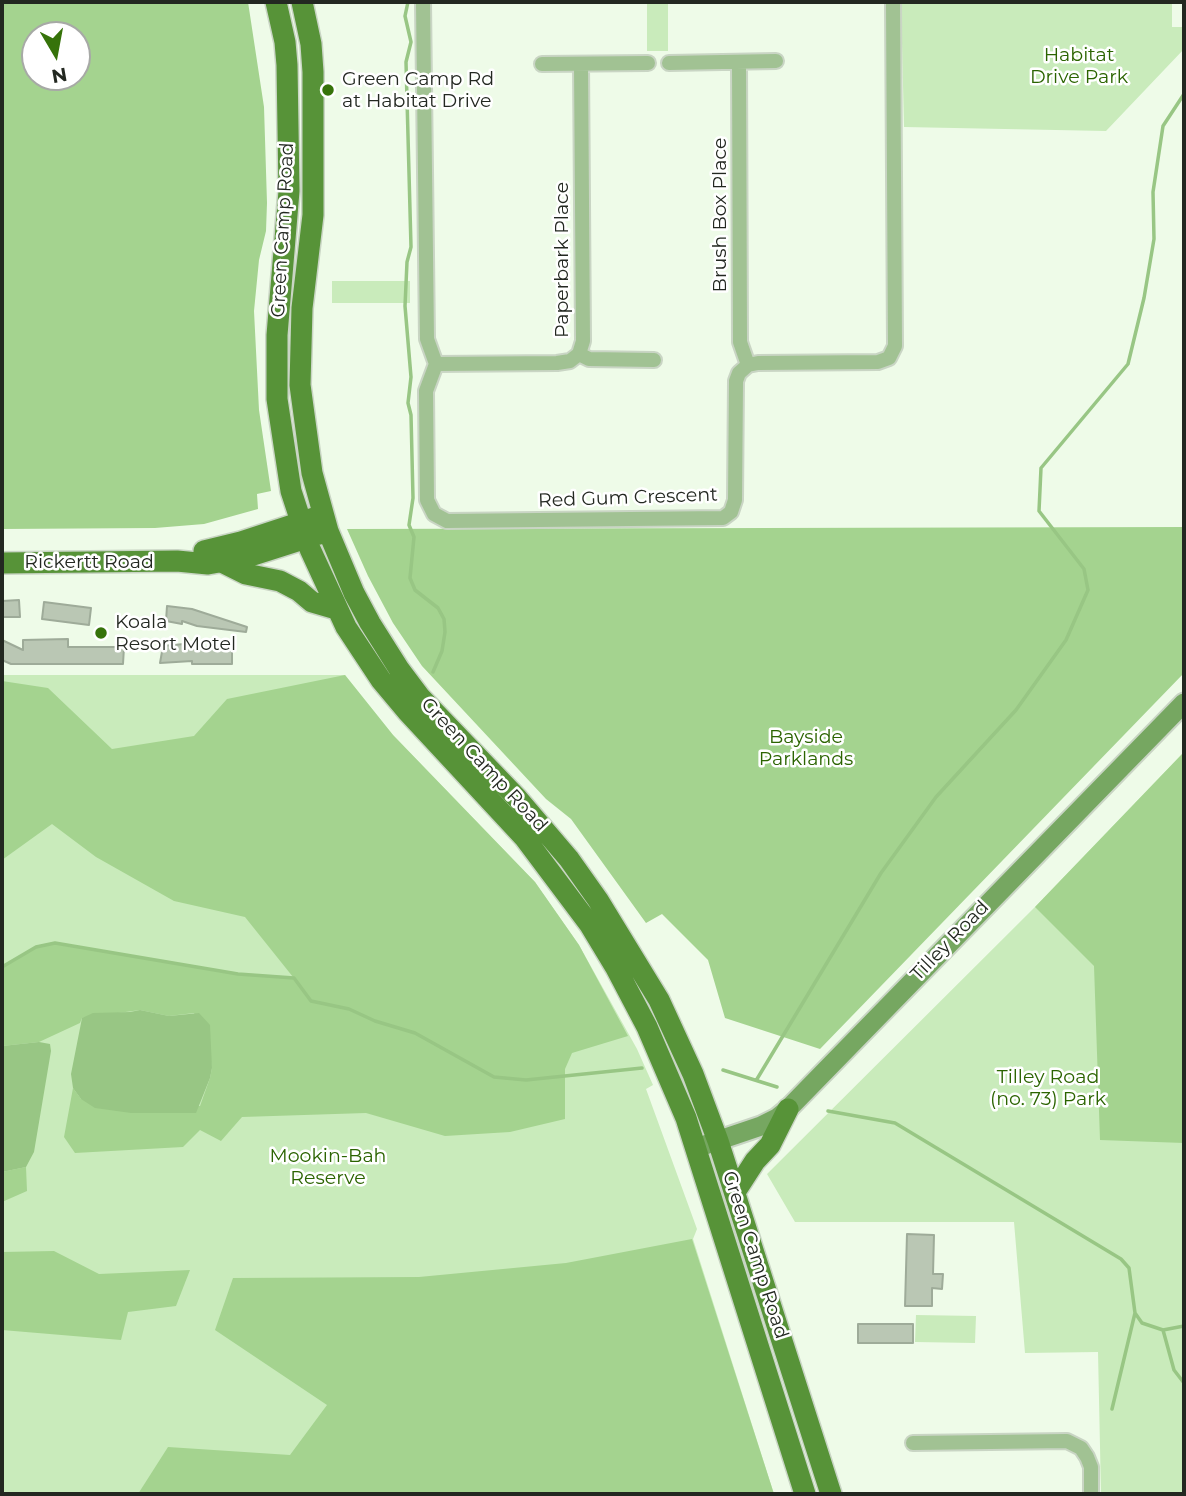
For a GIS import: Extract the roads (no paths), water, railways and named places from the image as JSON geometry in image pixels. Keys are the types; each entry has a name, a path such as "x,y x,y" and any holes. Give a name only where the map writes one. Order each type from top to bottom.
{"main road":[{"name":"Green Camp Road","path":"276,2 287,65 289,191 277,335 277,398 284,455 303,530 337,609 381,680 524,837 590,925 647,1027 682,1107 696,1148 805,1494"},
{"name":"Green Camp Road","path":"302,2 313,72 313,181 312,228 302,308 300,385 308,456 325,523 359,603 399,669 440,719 541,826 598,900 659,1000 693,1074 718,1141 831,1494"},
{"name":"Rickertt Road","path":"177,561 325,523"},
{"name":"Rickertt Road","path":"2,562 177,561 208,564 247,557 303,530"},
{"path":"222,562 246,574 280,581 312,602 337,609"},
{"name":"Tilley Road","path":"696,1148 761,1126 788,1109 1184,703"},
{"path":"735,1192 755,1161 770,1145 788,1109"}],"street":[{"path":"423,2 427,339 436,364"},
{"path":"748,365 878,362 889,359 895,346 893,2"},
{"path":"668,63 776,61"},
{"name":"Brush Box Place","path":"738,62 740,342 748,365"},
{"path":"542,64 648,63"},
{"name":"Paperbark Place","path":"436,364 557,363 570,361 579,354 583,341 581,64"},
{"path":"579,354 589,359 654,360"},
{"name":"Red Gum Crescent","path":"436,364 426,391 427,500 434,514 447,521 723,518 731,512 735,500 736,381 739,373 748,365"},
{"path":"913,1443 1067,1441 1081,1448 1087,1457 1091,1467 1091,1494"}],"waterway":[{"path":"408,2 405,16 411,42 406,62 411,247 407,262 405,306 411,377 408,403 411,415 413,498 409,525 414,537 410,578 415,590 438,608 444,619 442,651 433,672"},
{"path":"757,1079 881,873 936,797 1016,710 1066,640 1088,590 1084,569 1039,511 1041,468 1128,364 1144,298 1154,239 1153,192 1163,126 1184,94"},
{"path":"2,967 36,947 55,943 238,974 294,978 311,1001 349,1009 375,1021 415,1033 494,1077 526,1080 642,1068"},
{"path":"723,1070 777,1087"},
{"path":"828,1111 895,1123 1121,1259 1129,1268 1135,1313 1142,1323 1163,1330 1184,1326"},
{"path":"1112,1409 1135,1313"},
{"path":"1163,1330 1174,1370 1184,1383"}],"place":[{"name":"Green Camp Rd at Habitat Drive","path":"328,90"},
{"name":"Koala Resort Motel","path":"101,633"}],"park label":[{"name":"Habitat Drive Park","path":"1079,66"},
{"name":"Bayside Parklands","path":"806,748"},
{"name":"Tilley Road (no. 73) Park","path":"1048,1088"},
{"name":"Mookin-Bah Reserve","path":"328,1167"}]}
